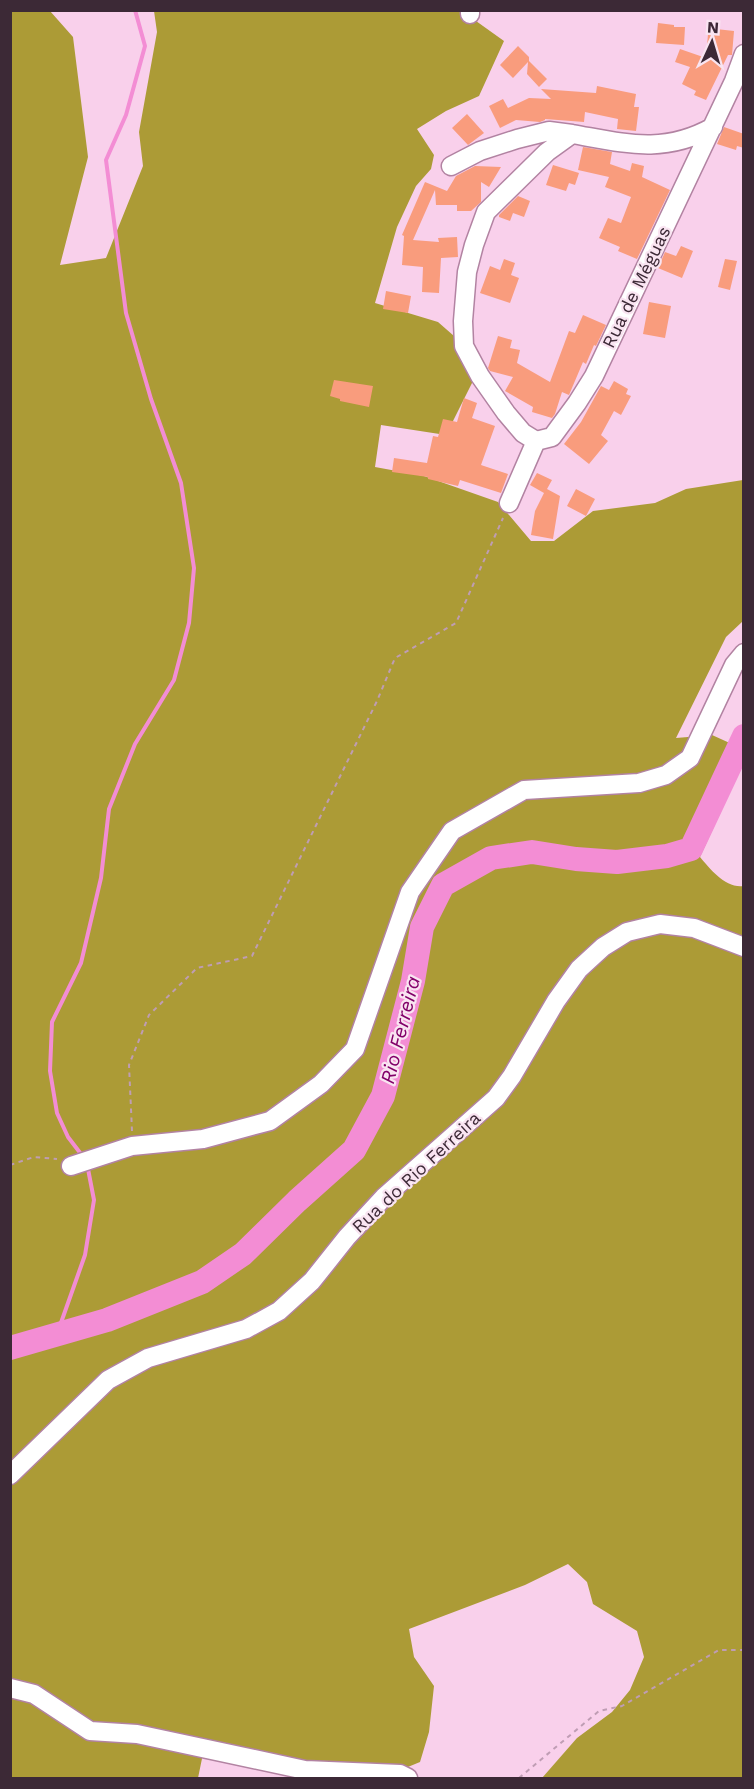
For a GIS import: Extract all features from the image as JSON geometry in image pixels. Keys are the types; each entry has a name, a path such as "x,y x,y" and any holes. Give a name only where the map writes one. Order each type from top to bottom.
{"street":[{"name":"Rua de Méguas","path":"536,441 552,437 594,376 734,81 744,54"},
{"path":"451,166 480,152 549,131 640,145 670,144 697,136 712,127"},
{"path":"509,503 536,441 523,434 506,413 480,376 464,346 463,321 467,272 486,212 547,152 572,134"},
{"path":"71,1166 132,1146 203,1139 270,1121 321,1084 354,1049 410,892 452,831 524,790 639,783 666,775 690,758 734,665 744,653"},
{"name":"Rua do Rio Ferreira","path":"10,1475 108,1380 148,1358 246,1329 279,1311 312,1281 347,1237 384,1197 496,1098 512,1076 555,1001 579,969 603,946 627,932 660,924 694,928 744,947"},
{"path":"10,1688 34,1694 90,1731 137,1734 305,1770 400,1774 408,1779"}],"path":[{"path":"132,1146 129,1065 149,1015 197,968 252,956 377,701 395,658 456,623 509,503"},
{"path":"10,1165 34,1157 69,1160 71,1166"},
{"path":"519,1779 599,1711 622,1706 719,1650 744,1650"}],"shaded area":[{"path":"11,11 50,11 73,37 88,157 60,265 106,258 143,166 139,132 157,32 154,11 462,11 504,41 479,96 446,111 417,129 434,155 431,169 416,186 397,227 375,303 438,322 454,336 473,381 446,435 381,425 375,467 424,476 498,502 531,541 554,541 593,511 655,503 686,489 743,480 743,621 726,637 676,738 712,735 743,749 743,763 700,857 725,881 744,886 743,1778 542,1778 577,1738 612,1712 630,1690 644,1657 637,1631 593,1604 587,1582 568,1564 525,1585 409,1629 414,1657 434,1686 429,1732 420,1762 403,1769 297,1761 205,1744 198,1778 11,1778"}],"building":[{"path":"658,23 685,27 684,45 656,43"},
{"path":"716,29 734,31 732,55 728,55 706,100 694,95 696,91 682,84 690,67 675,62 680,49 706,58 708,34 715,35"},
{"path":"518,46 547,79 539,87 527,74 528,62 513,78 500,65"},
{"path":"597,86 636,94 634,107 639,107 636,131 617,129 618,119 585,112 584,122 545,119 540,122 516,120 500,128 489,106 503,99 508,108 529,98 551,99 541,89 596,93"},
{"path":"467,114 484,133 468,145 452,128"},
{"path":"724,127 744,134 744,148 737,146 736,150 717,144"},
{"path":"583,147 612,152 610,164 630,171 632,163 644,166 642,177 670,190 637,259 618,251 620,247 599,238 608,218 621,223 631,197 605,187 609,177 578,170"},
{"path":"553,165 579,173 575,185 569,183 566,191 546,185"},
{"path":"475,166 501,167 489,187 481,182 481,202 471,211 457,211 457,205 436,205 435,190 413,240 439,242 438,238 457,237 458,257 441,258 439,293 422,292 423,267 402,265 404,236 402,235 425,182 447,191 456,176"},
{"path":"518,196 530,201 524,217 513,213 510,221 499,217 499,215"},
{"path":"681,246 693,251 682,278 658,268 665,252 676,256"},
{"path":"504,259 515,263 511,275 519,278 510,303 480,293 490,266 500,270"},
{"path":"725,259 737,261 730,290 718,287"},
{"path":"386,291 411,296 408,313 383,309"},
{"path":"649,302 671,306 665,338 643,334"},
{"path":"583,315 606,325 596,346 594,345 586,364 583,362 569,395 562,392 552,418 532,412 533,407 505,391 513,377 490,371 488,368 498,336 512,340 510,348 520,350 517,363 550,382 569,331 575,333"},
{"path":"334,380 373,386 369,407 340,401 330,396"},
{"path":"614,381 628,389 626,394 631,396 621,415 614,411 601,435 608,441 589,464 564,444 581,422 601,386 609,390"},
{"path":"464,398 477,403 472,418 495,426 481,465 508,474 501,493 460,480 458,486 428,479 428,477 392,472 394,458 427,463 433,436 438,437 443,419 457,422"},
{"path":"537,473 552,480 547,489 560,496 553,539 531,535 535,511 544,493 530,485"},
{"path":"576,489 595,499 586,516 567,506"}],"waterway":[{"path":"81,1154 68,1137 57,1113 50,1071 52,1022 81,963 101,878 109,809 135,744 174,680 189,623 194,568 181,483 151,399 126,313 106,160 126,115 145,46 135,10"},
{"name":"Rio Ferreira","path":"10,1348 107,1320 202,1282 243,1254 354,1150 383,1096 413,981 422,927 443,885 491,858 532,852 576,859 617,862 667,856 691,849 744,736"},
{"path":"57,1334 85,1255 94,1200 88,1169"}]}
